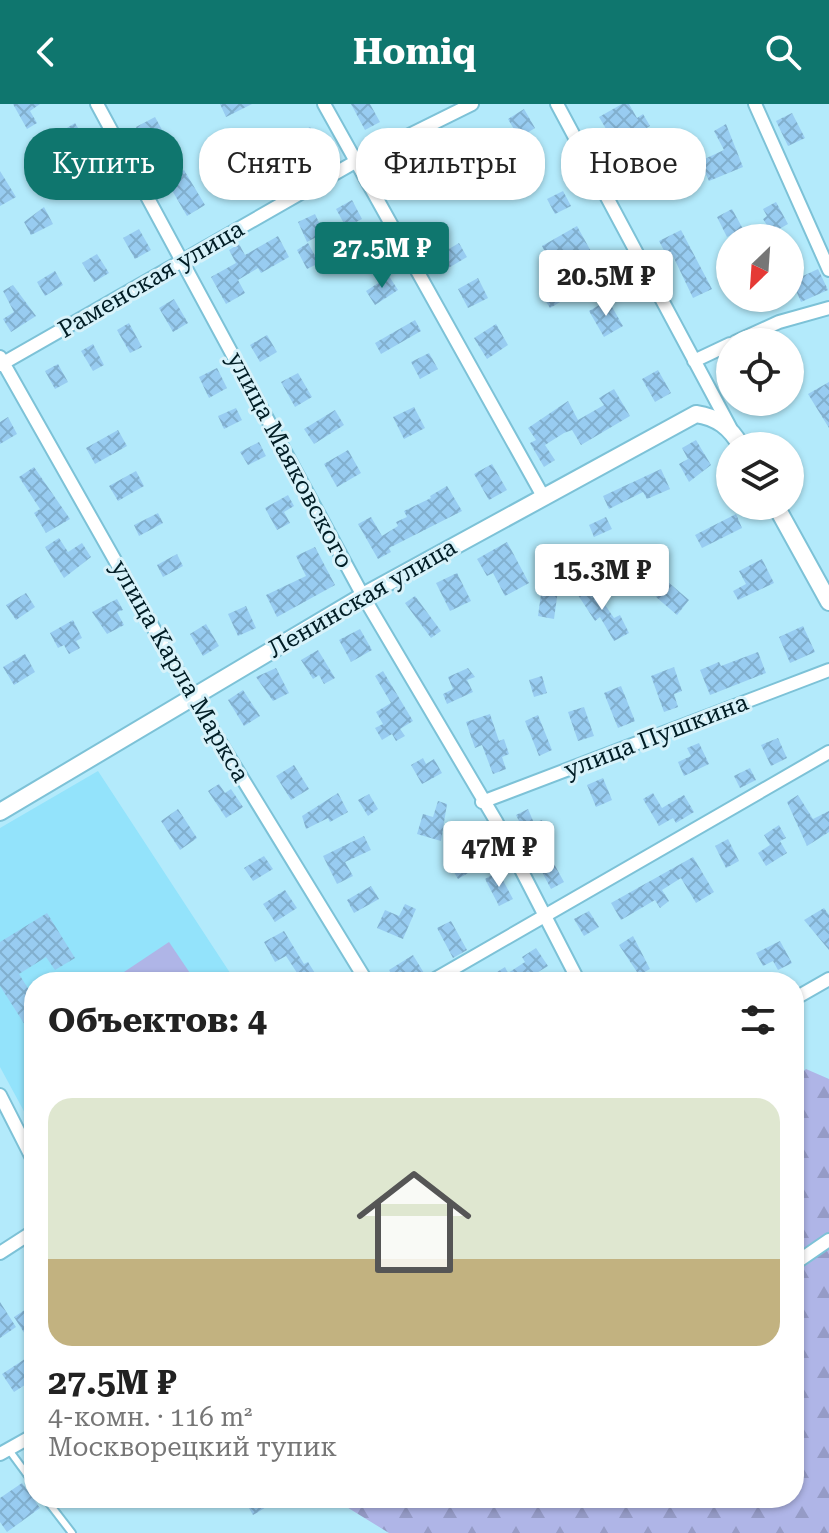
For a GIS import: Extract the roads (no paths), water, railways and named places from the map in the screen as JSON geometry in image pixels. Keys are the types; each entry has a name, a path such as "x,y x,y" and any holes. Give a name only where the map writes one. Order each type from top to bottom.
{"street":[{"name":"улица Маяковского","path":"97,104 363,596 496,821 574,972"},
{"path":"324,104 544,498"},
{"name":"Раменская улица","path":"1,361 355,162 472,104"},
{"path":"557,104 731,430"},
{"path":"755,104 829,270"},
{"path":"766,328 829,308"},
{"path":"694,361 716,351"},
{"name":"улица Карла Маркса","path":"1,361 193,698 361,972"},
{"name":"Ленинская улица","path":"0,812 363,596 696,414 710,416 731,430"},
{"path":"784,520 829,602"},
{"name":"улица Пушкина","path":"482,802 829,670"},
{"path":"447,972 829,752"},
{"path":"804,993 829,979"},
{"path":"0,1095 24,1142"},
{"path":"0,1253 24,1237"},
{"path":"804,1257 829,1240"},
{"path":"4,1452 24,1441"}],"lane":[{"path":"4,1452 24,1473"},
{"path":"53,1508 72,1533"}]}
